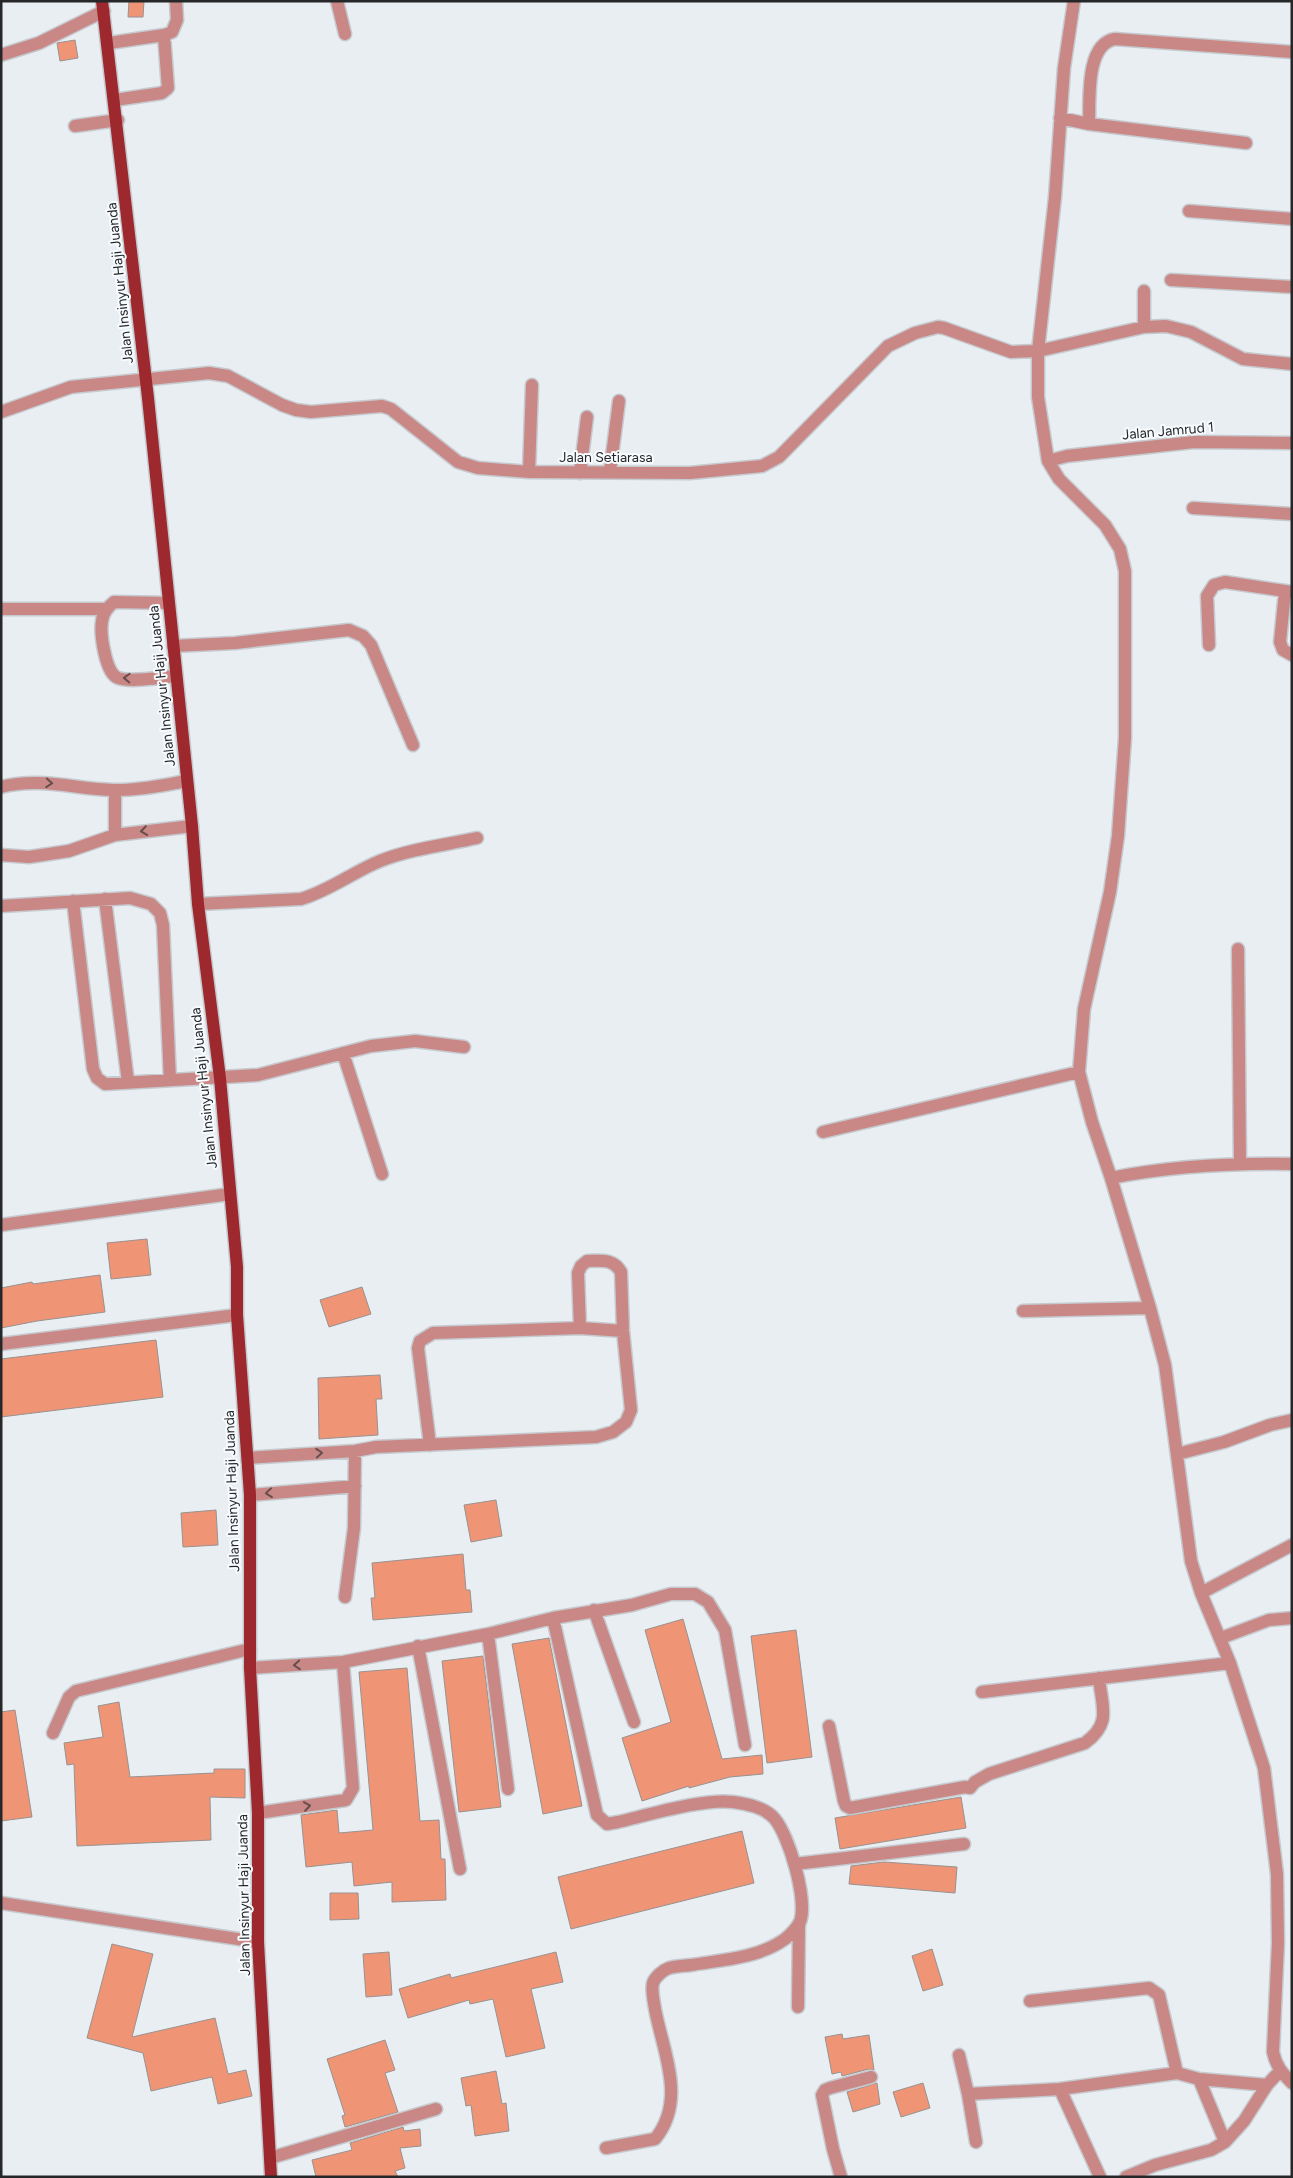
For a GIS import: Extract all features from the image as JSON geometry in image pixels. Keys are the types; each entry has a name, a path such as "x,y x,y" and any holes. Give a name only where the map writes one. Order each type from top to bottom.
{"main road":[{"name":"Jalan Insinyur Haji Juanda","path":"103,6 118,120 192,826 198,904 220,1078 237,1266 237,1315 250,1494 250,1668 258,1813 258,1942 271,2177"}],"street":[{"path":"109,43 164,35 172,32 175,26 176,1"},
{"path":"337,1 345,34"},
{"path":"1074,1 1064,68 1055,197 1038,351 1038,397 1048,461 1059,479 1105,525 1120,549 1126,571 1125,738 1118,836 1110,892 1084,1009 1078,1072 1092,1122 1112,1178 1165,1365 1188,1550 1201,1593 1230,1663 1264,1768 1278,1874 1278,1943 1273,2052 1275,2062 1280,2071 1292,2083"},
{"path":"1,54 38,43 103,6"},
{"path":"115,100 162,93 168,88 164,35"},
{"path":"1088,124 1092,70 1095,56 1101,45 1109,40 1292,52"},
{"path":"1060,118 1088,124 1246,143"},
{"path":"76,126 118,120"},
{"path":"1189,211 1292,219"},
{"path":"1171,280 1292,287"},
{"path":"1144,291 1144,327"},
{"name":"Jalan Setiarasa","path":"1,412 71,387 210,374 228,376 282,405 296,410 311,412 382,406 391,410 458,462 478,468 580,473 610,471 690,472 762,466 786,452 888,346 931,328 944,328 1011,352 1038,351 1144,327 1176,327 1190,332 1243,359 1292,364"},
{"path":"529,472 532,385"},
{"path":"610,471 619,401"},
{"path":"580,473 587,417"},
{"name":"Jalan Jamrud 1","path":"1048,461 1067,456 1194,442 1292,443"},
{"path":"1193,508 1292,514"},
{"path":"1209,645 1207,596 1214,585 1225,582 1289,591 1280,642 1283,650 1292,655"},
{"path":"168,603 114,602 106,609 102,621 107,666 112,675 120,679 176,676"},
{"path":"1,609 106,609"},
{"path":"172,646 235,642 349,630 363,636 371,645 413,745"},
{"path":"1,787 20,782 115,790 187,781"},
{"path":"115,790 115,835"},
{"path":"1,855 29,857 69,851 115,835 192,826"},
{"path":"198,904 301,899 314,895 379,861 477,838"},
{"path":"1,906 130,898 150,904 160,913 163,925 170,1080"},
{"path":"106,899 128,1082"},
{"path":"73,901 93,1069 97,1078 105,1084 258,1075 371,1046 415,1041 464,1047"},
{"path":"1238,949 1240,1163"},
{"path":"343,1053 382,1174"},
{"path":"823,1132 1078,1072"},
{"path":"1112,1178 1141,1172 1240,1163 1292,1164"},
{"path":"1,1225 230,1194"},
{"path":"248,1458 355,1451 376,1447 596,1437 613,1432 626,1422 631,1410 623,1331 621,1272 617,1265 611,1262 586,1261 581,1266 578,1274 580,1328"},
{"path":"1023,1311 1150,1308"},
{"path":"1,1344 237,1315"},
{"path":"430,1444 418,1348 420,1341 425,1336 433,1333 580,1328 623,1331"},
{"path":"1177,1454 1224,1442 1270,1425 1292,1420"},
{"path":"345,1597 352,1551 355,1451"},
{"path":"250,1494 355,1486"},
{"path":"1201,1593 1292,1545"},
{"path":"250,1668 343,1662 488,1634 553,1618 632,1605 671,1594 695,1594 708,1602 725,1630 745,1745"},
{"path":"594,1610 634,1722"},
{"path":"553,1618 597,1815 601,1820 606,1824 722,1801 752,1804 773,1816 784,1832 795,1864 802,1908 799,1923 798,2007"},
{"path":"1221,1638 1269,1620 1292,1618"},
{"path":"488,1634 508,1789"},
{"path":"418,1646 460,1869"},
{"path":"53,1733 69,1696 76,1691 250,1649"},
{"path":"258,1813 346,1800 353,1788 343,1662"},
{"path":"982,1692 1230,1663"},
{"path":"829,1726 844,1801 846,1806 850,1808 965,1787 970,1788 975,1782 989,1774 1086,1743 1100,1730 1104,1720 1099,1678"},
{"path":"795,1864 964,1844"},
{"path":"1,1903 258,1942"},
{"path":"606,2148 654,2139 663,2129 668,2118 671,2078 668,2056 659,2031 652,1984 658,1975 668,1968 735,1958 766,1950 786,1938 799,1923"},
{"path":"1030,2001 1149,1988 1159,1995 1177,2073"},
{"path":"960,2054 976,2142"},
{"path":"1126,2177 1155,2165 1203,2152 1225,2142 1244,2121 1267,2085 1280,2071"},
{"path":"968,2094 1060,2088 1177,2073 1200,2079 1267,2085"},
{"path":"842,2177 833,2149 822,2095 825,2090 830,2088 871,2077"},
{"path":"1200,2079 1225,2142"},
{"path":"1060,2088 1100,2177"},
{"path":"270,2158 436,2109"}],"building":[{"path":"129,1 144,1 143,17 128,17"},
{"path":"75,40 78,58 60,61 57,43"},
{"path":"147,1239 151,1275 111,1279 107,1243"},
{"path":"100,1275 105,1312 1,1328 1,1288 32,1282 33,1284"},
{"path":"362,1287 371,1314 329,1327 320,1300"},
{"path":"156,1340 163,1397 1,1417 1,1359"},
{"path":"380,1375 382,1399 376,1399 378,1435 319,1439 318,1378"},
{"path":"496,1500 502,1536 471,1542 464,1505"},
{"path":"216,1510 218,1545 183,1547 181,1513"},
{"path":"463,1554 466,1590 470,1590 472,1612 373,1620 371,1598 375,1598 372,1563"},
{"path":"683,1619 722,1759 762,1755 763,1774 730,1777 689,1788 689,1786 642,1801 622,1738 671,1722 645,1630"},
{"path":"796,1630 812,1757 767,1763 751,1636"},
{"path":"549,1638 582,1806 543,1814 512,1644"},
{"path":"483,1656 501,1807 459,1812 442,1661"},
{"path":"407,1668 420,1821 439,1820 441,1859 445,1859 446,1900 392,1902 392,1882 354,1886 352,1862 306,1867 301,1815 337,1810 339,1833 373,1830 359,1672"},
{"path":"119,1702 130,1777 214,1773 214,1769 245,1769 245,1798 210,1797 211,1840 77,1846 74,1764 67,1765 64,1743 103,1737 98,1706"},
{"path":"15,1710 32,1817 1,1821 1,1712"},
{"path":"961,1797 966,1828 840,1849 835,1818"},
{"path":"742,1831 754,1883 571,1929 558,1877"},
{"path":"884,1862 957,1867 955,1893 849,1884 851,1866"},
{"path":"330,1893 358,1893 359,1919 330,1920"},
{"path":"112,1944 153,1954 132,2037 215,2018 228,2074 246,2070 252,2096 218,2104 212,2077 151,2091 143,2053 87,2038"},
{"path":"932,1949 943,1985 923,1991 912,1956"},
{"path":"389,1952 392,1995 366,1997 363,1954"},
{"path":"556,1952 563,1982 531,1989 545,2048 506,2057 493,1999 470,2004 469,2000 408,2018 399,1989 450,1974 451,1978"},
{"path":"842,2034 843,2039 869,2035 874,2070 869,2069 842,2076 841,2072 832,2074 825,2037"},
{"path":"385,2040 395,2070 385,2073 398,2112 345,2127 342,2116 345,2115 327,2059"},
{"path":"496,2071 502,2104 506,2103 509,2131 475,2136 471,2105 466,2106 461,2078"},
{"path":"877,2083 880,2104 853,2112 847,2092"},
{"path":"923,2083 930,2108 901,2117 893,2092"},
{"path":"403,2127 404,2131 420,2129 421,2146 400,2148 405,2168 395,2171 398,2177 316,2177 312,2160 352,2150 350,2143"}]}
